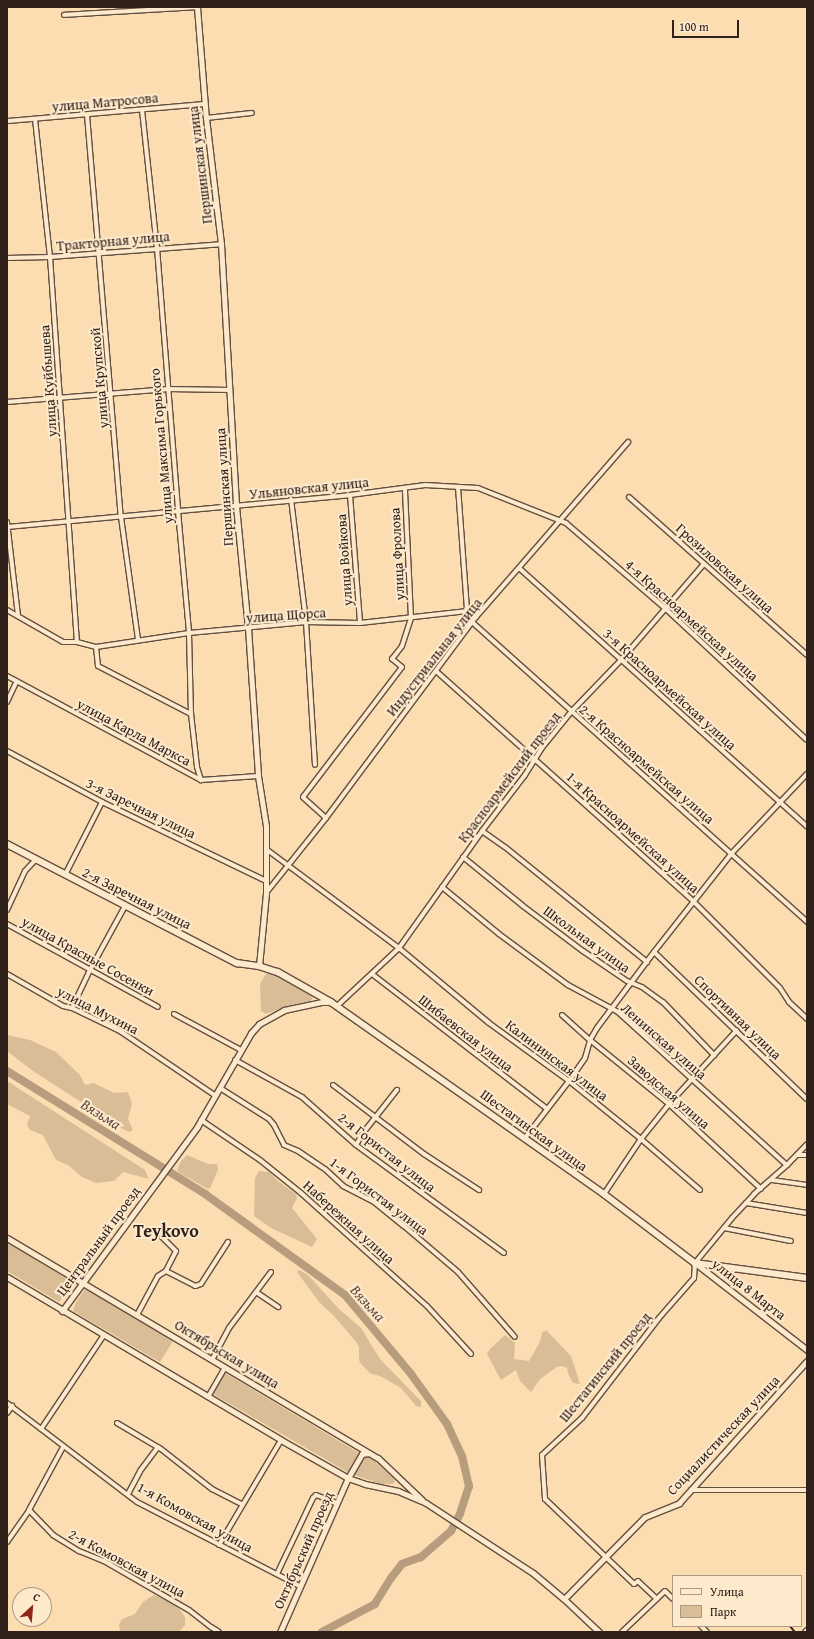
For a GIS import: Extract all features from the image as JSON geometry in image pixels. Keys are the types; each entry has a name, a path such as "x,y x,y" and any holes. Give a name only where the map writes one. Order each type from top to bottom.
{"main road":[{"name":"2-я Заречная улица","path":"7,844 237,963 259,966"},
{"name":"Шестагинская улица","path":"259,966 278,972 337,1006 604,1194 695,1263 807,1278"}],"street":[{"path":"64,15 197,7"},
{"name":"Першинская улица","path":"197,7 206,118 221,244 236,506 248,628 258,776 266,826 266,893 259,966"},
{"name":"улица Матросова","path":"7,121 35,120 205,104"},
{"name":"улица Максима Горького","path":"142,110 157,248 189,633 191,714 196,767 201,780"},
{"path":"206,118 252,113"},
{"name":"улица Крупской","path":"87,115 100,253 121,517 138,640"},
{"name":"улица Куйбышева","path":"35,120 50,257 77,642"},
{"name":"Тракторная улица","path":"7,258 50,257 221,244"},
{"path":"7,402 110,392 168,389 230,390"},
{"name":"Индустриальная улица","path":"266,893 326,818 476,616 628,442"},
{"name":"Ульяновская улица","path":"7,527 236,506 291,499 350,495 405,489 425,485 478,488 559,520"},
{"path":"458,487 466,611 476,616"},
{"name":"улица Фролова","path":"405,489 411,618"},
{"name":"улица Войкова","path":"350,495 360,623"},
{"name":"Грозиловская улица","path":"629,497 807,656"},
{"path":"291,499 306,622 315,766"},
{"name":"4-я Красноармейская улица","path":"559,520 569,526 666,609 807,740"},
{"path":"7,522 18,616"},
{"name":"Красноармейский проезд","path":"337,1006 399,948 463,857 525,775 541,749 571,712 621,660 704,564"},
{"name":"3-я Красноармейская улица","path":"519,568 807,826"},
{"name":"улица Щорса","path":"96,646 189,633 306,622 360,623 483,609"},
{"path":"7,610 63,642 77,642 96,646 98,666 191,714"},
{"path":"326,818 303,797 402,667 392,659 402,646 411,618"},
{"name":"2-я Красноармейская улица","path":"472,622 571,712 732,853 807,922"},
{"name":"1-я Красноармейская улица","path":"436,671 694,901 780,988 789,1002 807,1018"},
{"name":"улица Карла Маркса","path":"7,676 201,780 258,776"},
{"path":"7,702 17,681"},
{"name":"3-я Заречная улица","path":"7,751 102,802 266,881"},
{"path":"525,1138 585,1058 590,1040 611,1009 654,952 732,853 807,774"},
{"path":"65,875 102,802"},
{"path":"482,831 505,847 647,962"},
{"path":"266,849 399,948"},
{"name":"Школьная улица","path":"463,857 523,906 583,951 631,983 642,987 663,1002 714,1055"},
{"path":"7,910 25,871 36,859"},
{"name":"Ленинская улица","path":"442,887 537,963 568,985 618,1012 787,1165"},
{"path":"72,1008 90,970 125,906"},
{"name":"улица Красные Сосенки","path":"7,924 158,1007"},
{"name":"Калининская улица","path":"399,948 489,1023 569,1081 641,1139 700,1190"},
{"name":"Спортивная улица","path":"654,952 737,1030 807,1099"},
{"name":"улица Мухина","path":"7,974 64,1006 72,1008 120,1031 216,1096"},
{"name":"Шибаевская улица","path":"372,974 547,1109"},
{"path":"311,1004 317,994"},
{"path":"201,1120 251,1033 259,1024 269,1017 284,1010 311,1004 331,1002"},
{"path":"174,1014 241,1050"},
{"name":"Заводская улица","path":"562,1015 590,1040 669,1104 760,1189"},
{"path":"604,1194 641,1139 669,1104 691,1078 737,1030"},
{"name":"2-я Гористая улица","path":"235,1060 302,1097 356,1145 504,1253"},
{"path":"333,1085 424,1154 479,1190"},
{"name":"1-я Гористая улица","path":"220,1088 269,1119 274,1125 284,1145 298,1151 326,1168 343,1186 374,1202 404,1226 458,1272 515,1337"},
{"path":"356,1145 363,1133 397,1090"},
{"name":"Центральный проезд","path":"62,1311 201,1120"},
{"name":"Набережная улица","path":"201,1120 260,1160 301,1193 427,1306 471,1354"},
{"path":"695,1263 746,1203 760,1189 772,1180 807,1144"},
{"path":"797,1155 807,1155"},
{"path":"772,1180 807,1185"},
{"path":"746,1203 807,1213"},
{"path":"724,1228 792,1241"},
{"path":"137,1315 158,1276 166,1271 176,1251 162,1237"},
{"name":"Октябрьская улица","path":"7,1238 378,1458 426,1503"},
{"path":"166,1271 195,1286 201,1284 228,1242"},
{"name":"улица 8 Марта","path":"695,1263 807,1350"},
{"name":"Шестагинский проезд","path":"605,1558 545,1499 542,1455 582,1418 659,1318 694,1278 695,1263"},
{"path":"212,1360 229,1328 271,1272"},
{"name":"Октябрьская улица","path":"7,1277 62,1311 348,1478 365,1484 398,1490 426,1503 533,1573 564,1599 599,1632"},
{"path":"256,1292 278,1307"},
{"path":"41,1430 104,1335"},
{"name":"Социалистическая улица","path":"564,1599 645,1517 679,1503 807,1361"},
{"path":"208,1397 225,1367"},
{"name":"1-я Комовская улица","path":"7,1403 137,1502 300,1586"},
{"path":"7,1413 12,1406"},
{"path":"117,1423 158,1447 212,1489 242,1504"},
{"path":"220,1545 242,1504 281,1440"},
{"path":"7,1542 29,1510 63,1447"},
{"path":"128,1494 140,1471 158,1447"},
{"name":"Октябрьский проезд","path":"280,1632 348,1478 362,1454 370,1453"},
{"path":"398,1490 402,1486 402,1480"},
{"path":"691,1490 807,1490"},
{"path":"277,1574 313,1498 316,1495 337,1503"},
{"name":"2-я Комовская улица","path":"29,1510 52,1535 79,1551 104,1561 189,1610 211,1628 219,1632"},
{"path":"605,1558 634,1584 638,1581 657,1599"},
{"path":"622,1632 665,1591 672,1598"},
{"path":"703,1627 707,1632"}],"green space":[{"path":"271,973 311,994 313,998 310,1002 295,1004 266,1014 261,1011 260,984 266,974"},
{"path":"7,1035 30,1040 56,1052 80,1075 85,1085 94,1083 114,1093 128,1092 132,1104 128,1119 133,1130 129,1132 123,1129 33,1071 7,1051"},
{"path":"7,1081 145,1170 149,1179 123,1172 114,1181 96,1183 82,1177 68,1165 56,1160 43,1135 30,1130 27,1125 30,1116 7,1104"},
{"path":"187,1155 208,1164 217,1164 218,1170 210,1188 208,1189 177,1170 181,1161"},
{"path":"259,1171 269,1172 278,1181 296,1194 297,1198 292,1208 317,1239 312,1247 271,1228 254,1216 255,1178"},
{"path":"7,1242 74,1283 59,1302 7,1271"},
{"path":"299,1270 308,1275 339,1309 361,1328 380,1359 421,1401 421,1407 416,1406 401,1388 382,1377 370,1373 361,1364 359,1360 359,1348 357,1343 334,1316 319,1302 297,1272"},
{"path":"86,1288 173,1341 160,1362 73,1311 76,1302"},
{"path":"546,1330 571,1356 580,1384 573,1383 567,1368 562,1366 557,1367 540,1379 531,1392 520,1381 516,1370 501,1380 487,1354 490,1349 505,1335 515,1343 514,1359 529,1361 540,1342 542,1333"},
{"path":"225,1373 359,1453 349,1473 213,1394"},
{"path":"364,1455 372,1459 394,1478 395,1481 393,1484 380,1484 354,1475 353,1472"},
{"path":"154,1595 172,1603 185,1617 185,1625 179,1632 120,1632 119,1625 122,1619 135,1614 143,1602"}],"waterway":[{"name":"Вязьма","path":"7,1071 205,1194 345,1295 411,1374 447,1424 462,1456 469,1486 460,1514 451,1531 421,1557 402,1564 391,1578 375,1604 322,1632"}],"railway":[{"path":"791,1627 795,1632"}],"district":[{"name":"Teykovo","path":"166,1231"}]}
